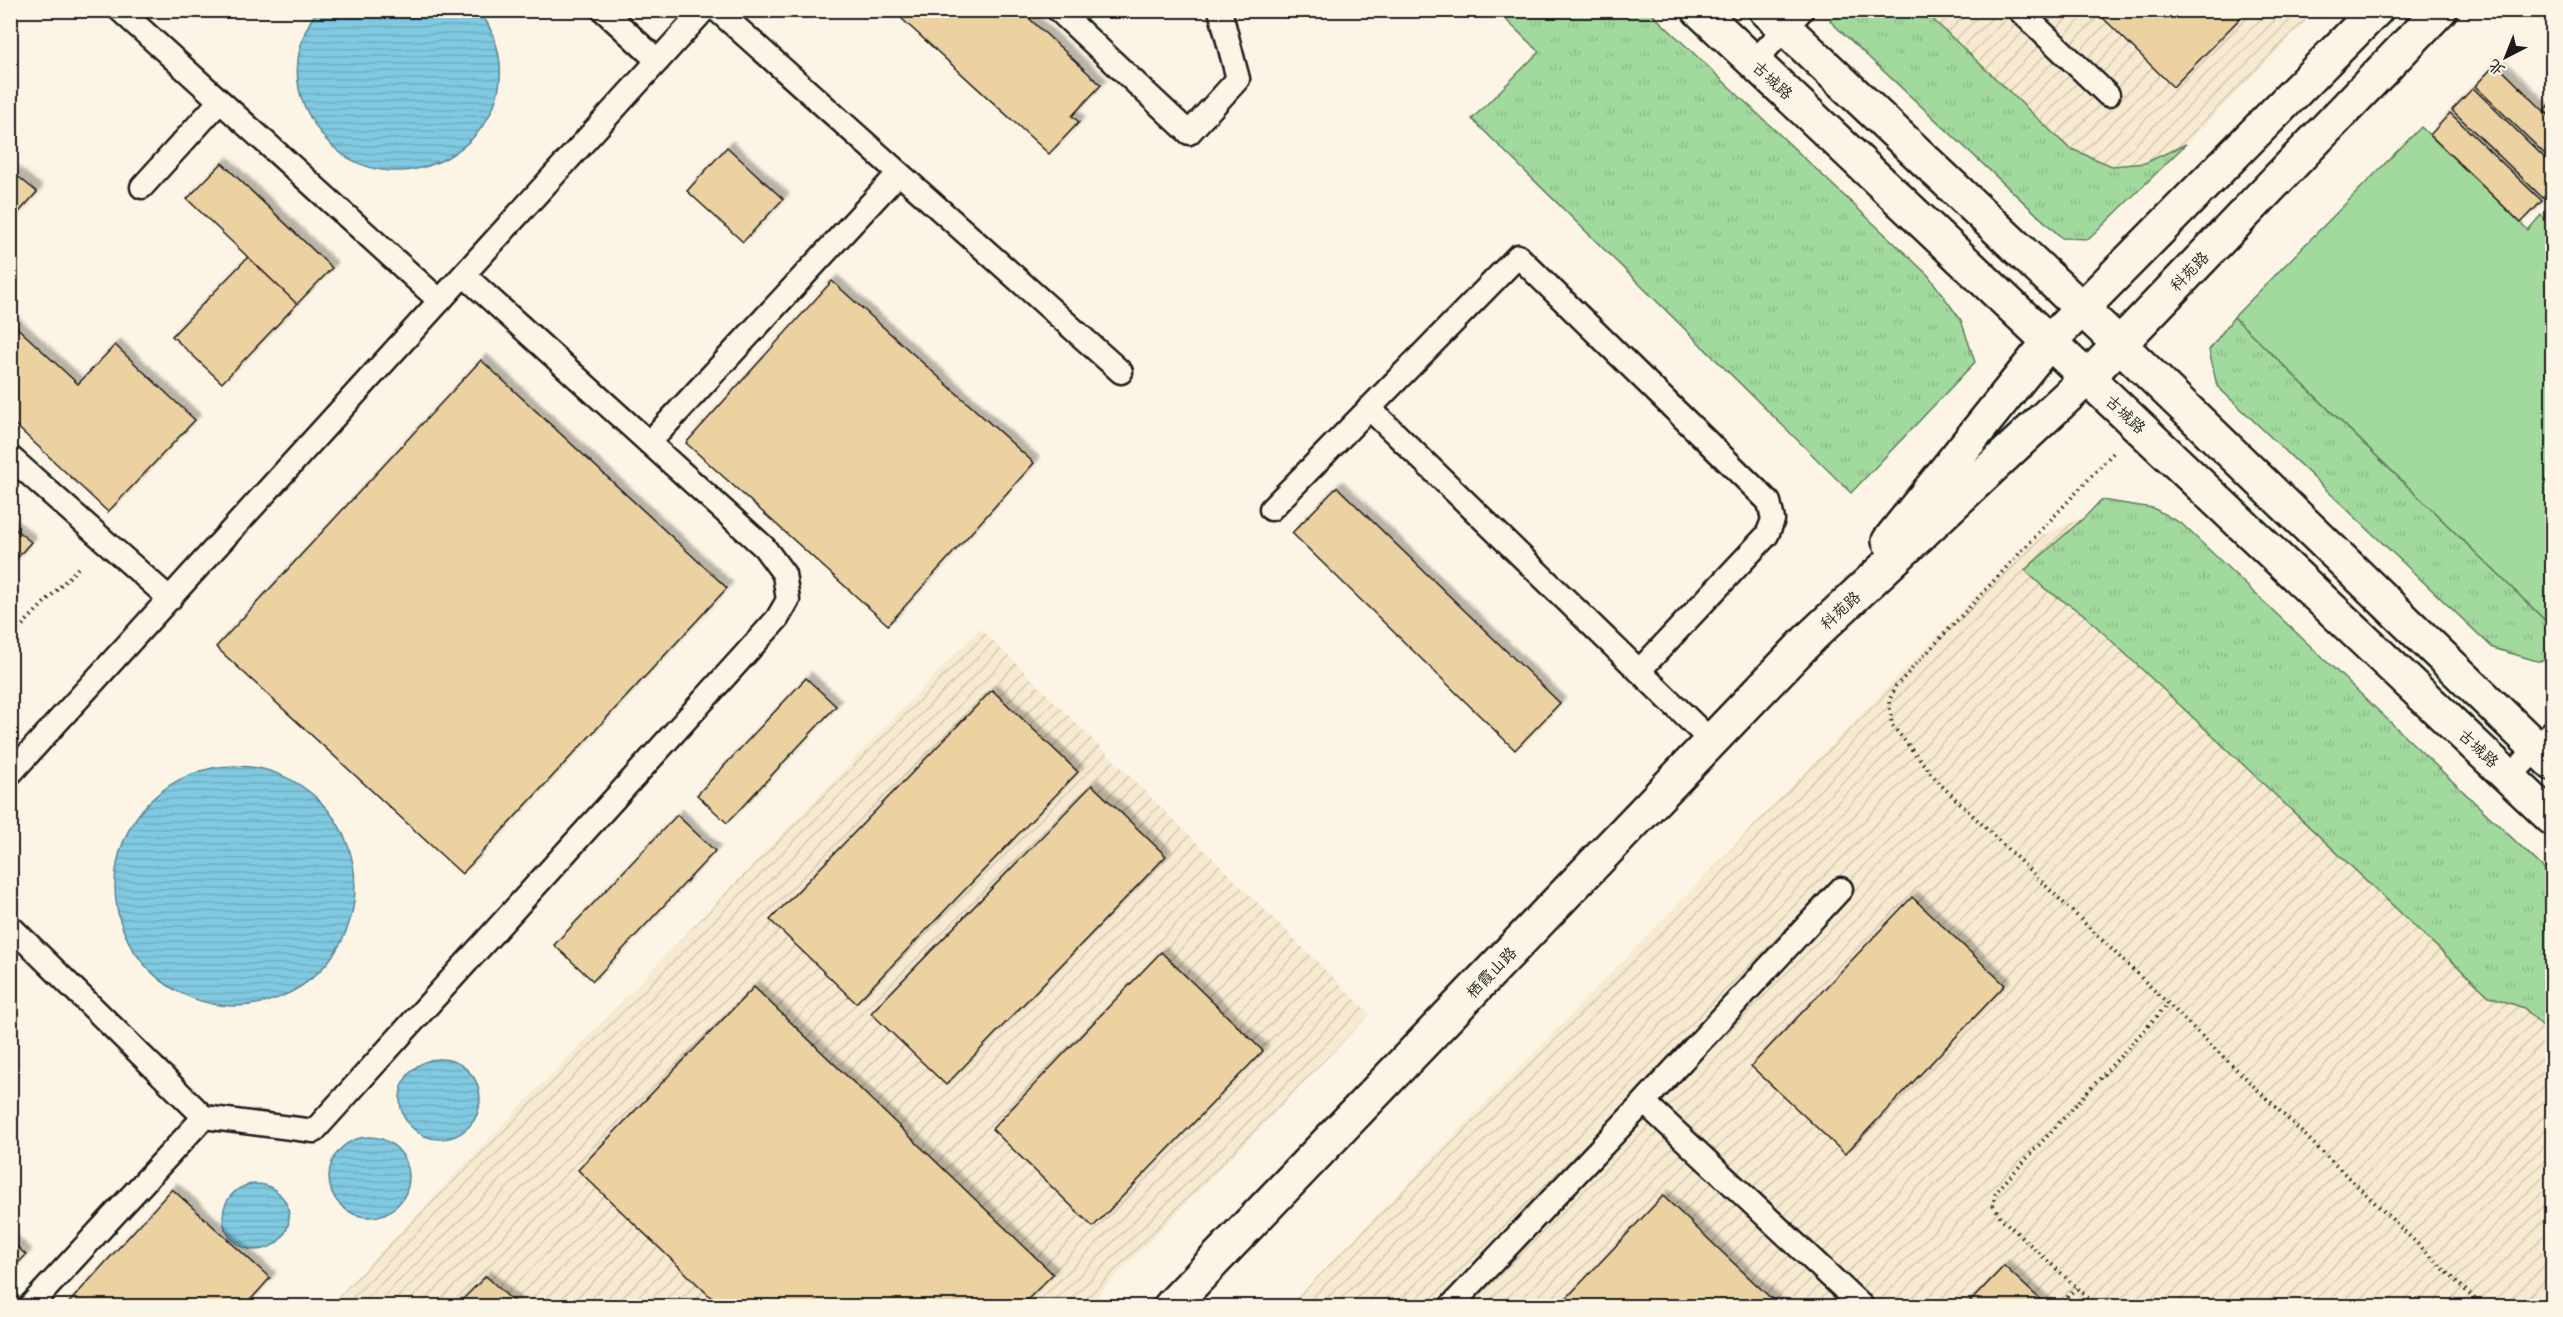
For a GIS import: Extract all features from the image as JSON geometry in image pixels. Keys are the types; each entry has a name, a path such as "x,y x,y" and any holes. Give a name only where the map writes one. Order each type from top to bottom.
{"street":[{"name":"古城路","path":"1699,10 2553,818"},
{"name":"科苑路","path":"1811,637 2049,342 2376,10"},
{"name":"科苑路","path":"1811,637 2087,378 2440,10"},
{"path":"1784,16 2082,309 2547,748"},
{"name":"栖霞山路","path":"1171,1306 1811,637"}],"lane":[{"path":"120,10 440,301"},
{"path":"603,10 658,61"},
{"path":"10,774 704,10"},
{"path":"717,10 1121,372"},
{"path":"1058,10 1189,133 1238,79 1220,10"},
{"path":"2019,10 2108,95"},
{"path":"1754,62 1784,16"},
{"path":"142,187 220,101"},
{"path":"650,443 899,172"},
{"path":"1271,509 1518,256 1769,502 1773,520 1767,535 1639,671"},
{"path":"10,926 204,1117 314,1131 777,619 788,600 784,574 764,547 464,275"},
{"path":"1369,408 1711,741"},
{"path":"10,457 170,598"},
{"path":"2510,777 2547,748"},
{"path":"1451,1306 1841,889"},
{"path":"1644,1102 1862,1306"},
{"path":"30,1306 204,1117"}],"path":[{"path":"2138,426 1896,686 1888,701 1892,725 1939,783 2482,1306"},
{"path":"10,638 104,540"},
{"path":"2097,1306 2001,1218 1993,1205 1996,1192 2168,1004"},
{"path":"2059,1306 2076,1288"}],"shaded area":[{"path":"1924,11 2316,11 2186,144 2145,163 2112,166 2069,148"},
{"path":"2086,516 2552,908 2552,1306 1289,1306 2028,542"},
{"path":"980,628 1370,1014 1087,1306 329,1306"}],"green space":[{"path":"1497,11 1649,11 1928,275 1961,320 1975,362 1851,493 1472,119 1539,52"},
{"path":"1840,11 1924,11 2069,148 2112,166 2145,163 2186,144 2089,239 2062,238 1830,21"},
{"path":"2421,127 2528,230 2541,215 2552,226 2552,627 2234,317"},
{"path":"2234,317 2552,627 2552,660 2537,661 2493,648 2217,386 2209,350"},
{"path":"2101,500 2153,508 2182,524 2552,876 2552,1035 2524,1008 2489,996 2082,613 2045,589 2025,570"}],"water":[{"path":"317,11 480,11 499,57 496,98 477,133 447,158 409,170 370,167 333,147 304,105 298,81 297,68 301,44 310,21"},
{"path":"235,766 281,775 320,801 346,840 355,886 346,932 320,971 281,997 235,1006 189,997 150,971 124,932 115,886 124,840 150,801 189,775"},
{"path":"440,1059 455,1062 468,1071 477,1084 480,1099 477,1114 468,1127 455,1136 440,1139 425,1136 412,1127 403,1114 400,1099 403,1084 412,1071 425,1062"},
{"path":"369,1137 384,1140 397,1149 406,1162 409,1177 406,1192 397,1205 384,1214 369,1217 354,1214 341,1205 332,1192 329,1177 332,1162 341,1149 354,1140"},
{"path":"262,1184 280,1193 287,1204 289,1217 287,1230 280,1241 269,1248 250,1250 232,1241 225,1230 223,1211 232,1193 243,1186"}],"building":[{"path":"910,10 1020,10 1101,85 1072,116 1079,122 1049,154 902,19"},
{"path":"2095,10 2248,10 2173,87"},
{"path":"2496,64 2552,119 2552,161 2475,86"},
{"path":"2473,88 2552,165 2552,189 2543,198 2452,110"},
{"path":"2552,101 2552,117 2545,110"},
{"path":"2450,113 2542,201 2521,223 2430,135"},
{"path":"727,147 783,199 743,242 687,191"},
{"path":"222,163 332,268 297,304 187,199"},
{"path":"10,170 37,192 10,222"},
{"path":"248,257 297,304 222,383 172,336"},
{"path":"832,281 1034,463 888,625 686,443"},
{"path":"10,321 78,384 115,345 195,420 108,512 10,420"},
{"path":"481,360 727,588 462,874 216,647"},
{"path":"1337,487 1560,703 1515,750 1292,533"},
{"path":"10,525 31,542 10,566"},
{"path":"806,678 836,706 727,823 697,795"},
{"path":"992,690 1078,772 856,1003 770,920"},
{"path":"1092,785 1166,856 946,1085 871,1013"},
{"path":"677,815 715,851 593,981 554,945"},
{"path":"1912,897 2005,985 1845,1154 1751,1066"},
{"path":"1161,952 1263,1051 1093,1227 992,1129"},
{"path":"754,987 1053,1274 1021,1306 720,1306 578,1170"},
{"path":"172,1189 270,1278 245,1306 66,1306"},
{"path":"1663,1196 1779,1306 1559,1306"},
{"path":"10,1240 26,1255 10,1271"},
{"path":"2004,1266 2047,1306 1966,1306"},
{"path":"486,1276 518,1306 456,1306"}]}
